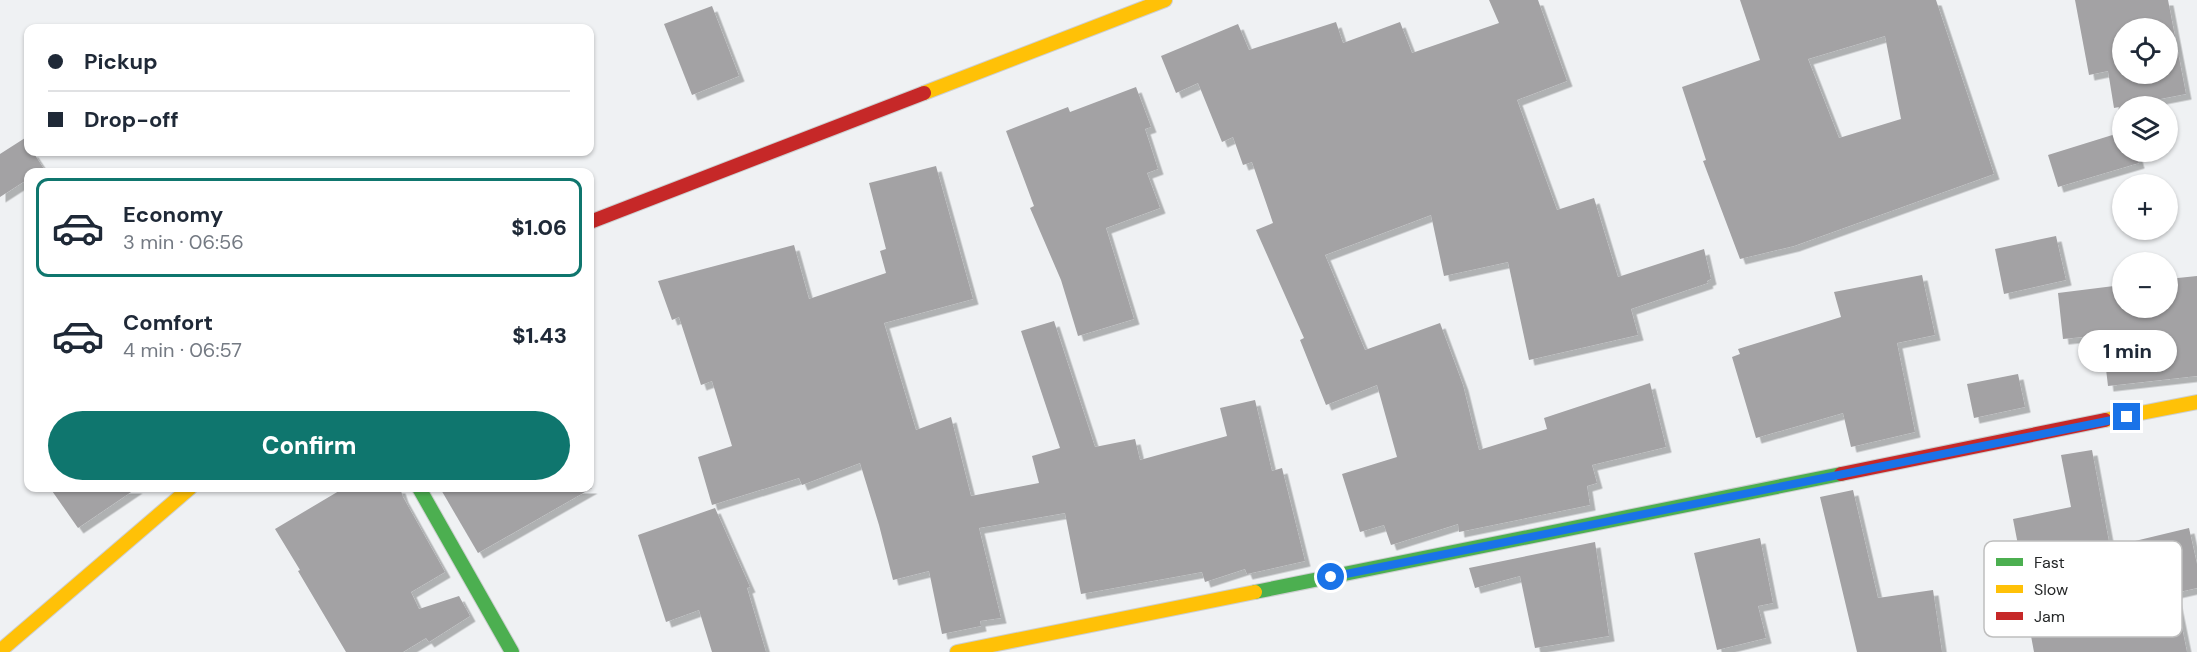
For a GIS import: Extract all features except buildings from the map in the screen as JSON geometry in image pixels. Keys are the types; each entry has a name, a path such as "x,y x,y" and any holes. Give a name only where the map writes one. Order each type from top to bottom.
{"street":[{"path":"594,220 1165,0"},
{"path":"957,652 2197,402"},
{"path":"0,651 185,492"},
{"path":"421,492 512,652"}],"traffic: fast":[{"path":"1255,592 1841,474"},
{"path":"421,492 512,652"}],"traffic: slow":[{"path":"924,93 1165,0"},
{"path":"2105,420 2197,402"},
{"path":"0,651 185,492"},
{"path":"957,652 1255,592"}],"traffic: jam":[{"path":"594,220 924,93"},
{"path":"1841,474 2105,420"}],"route":[{"path":"1331,577 2127,417"}]}
